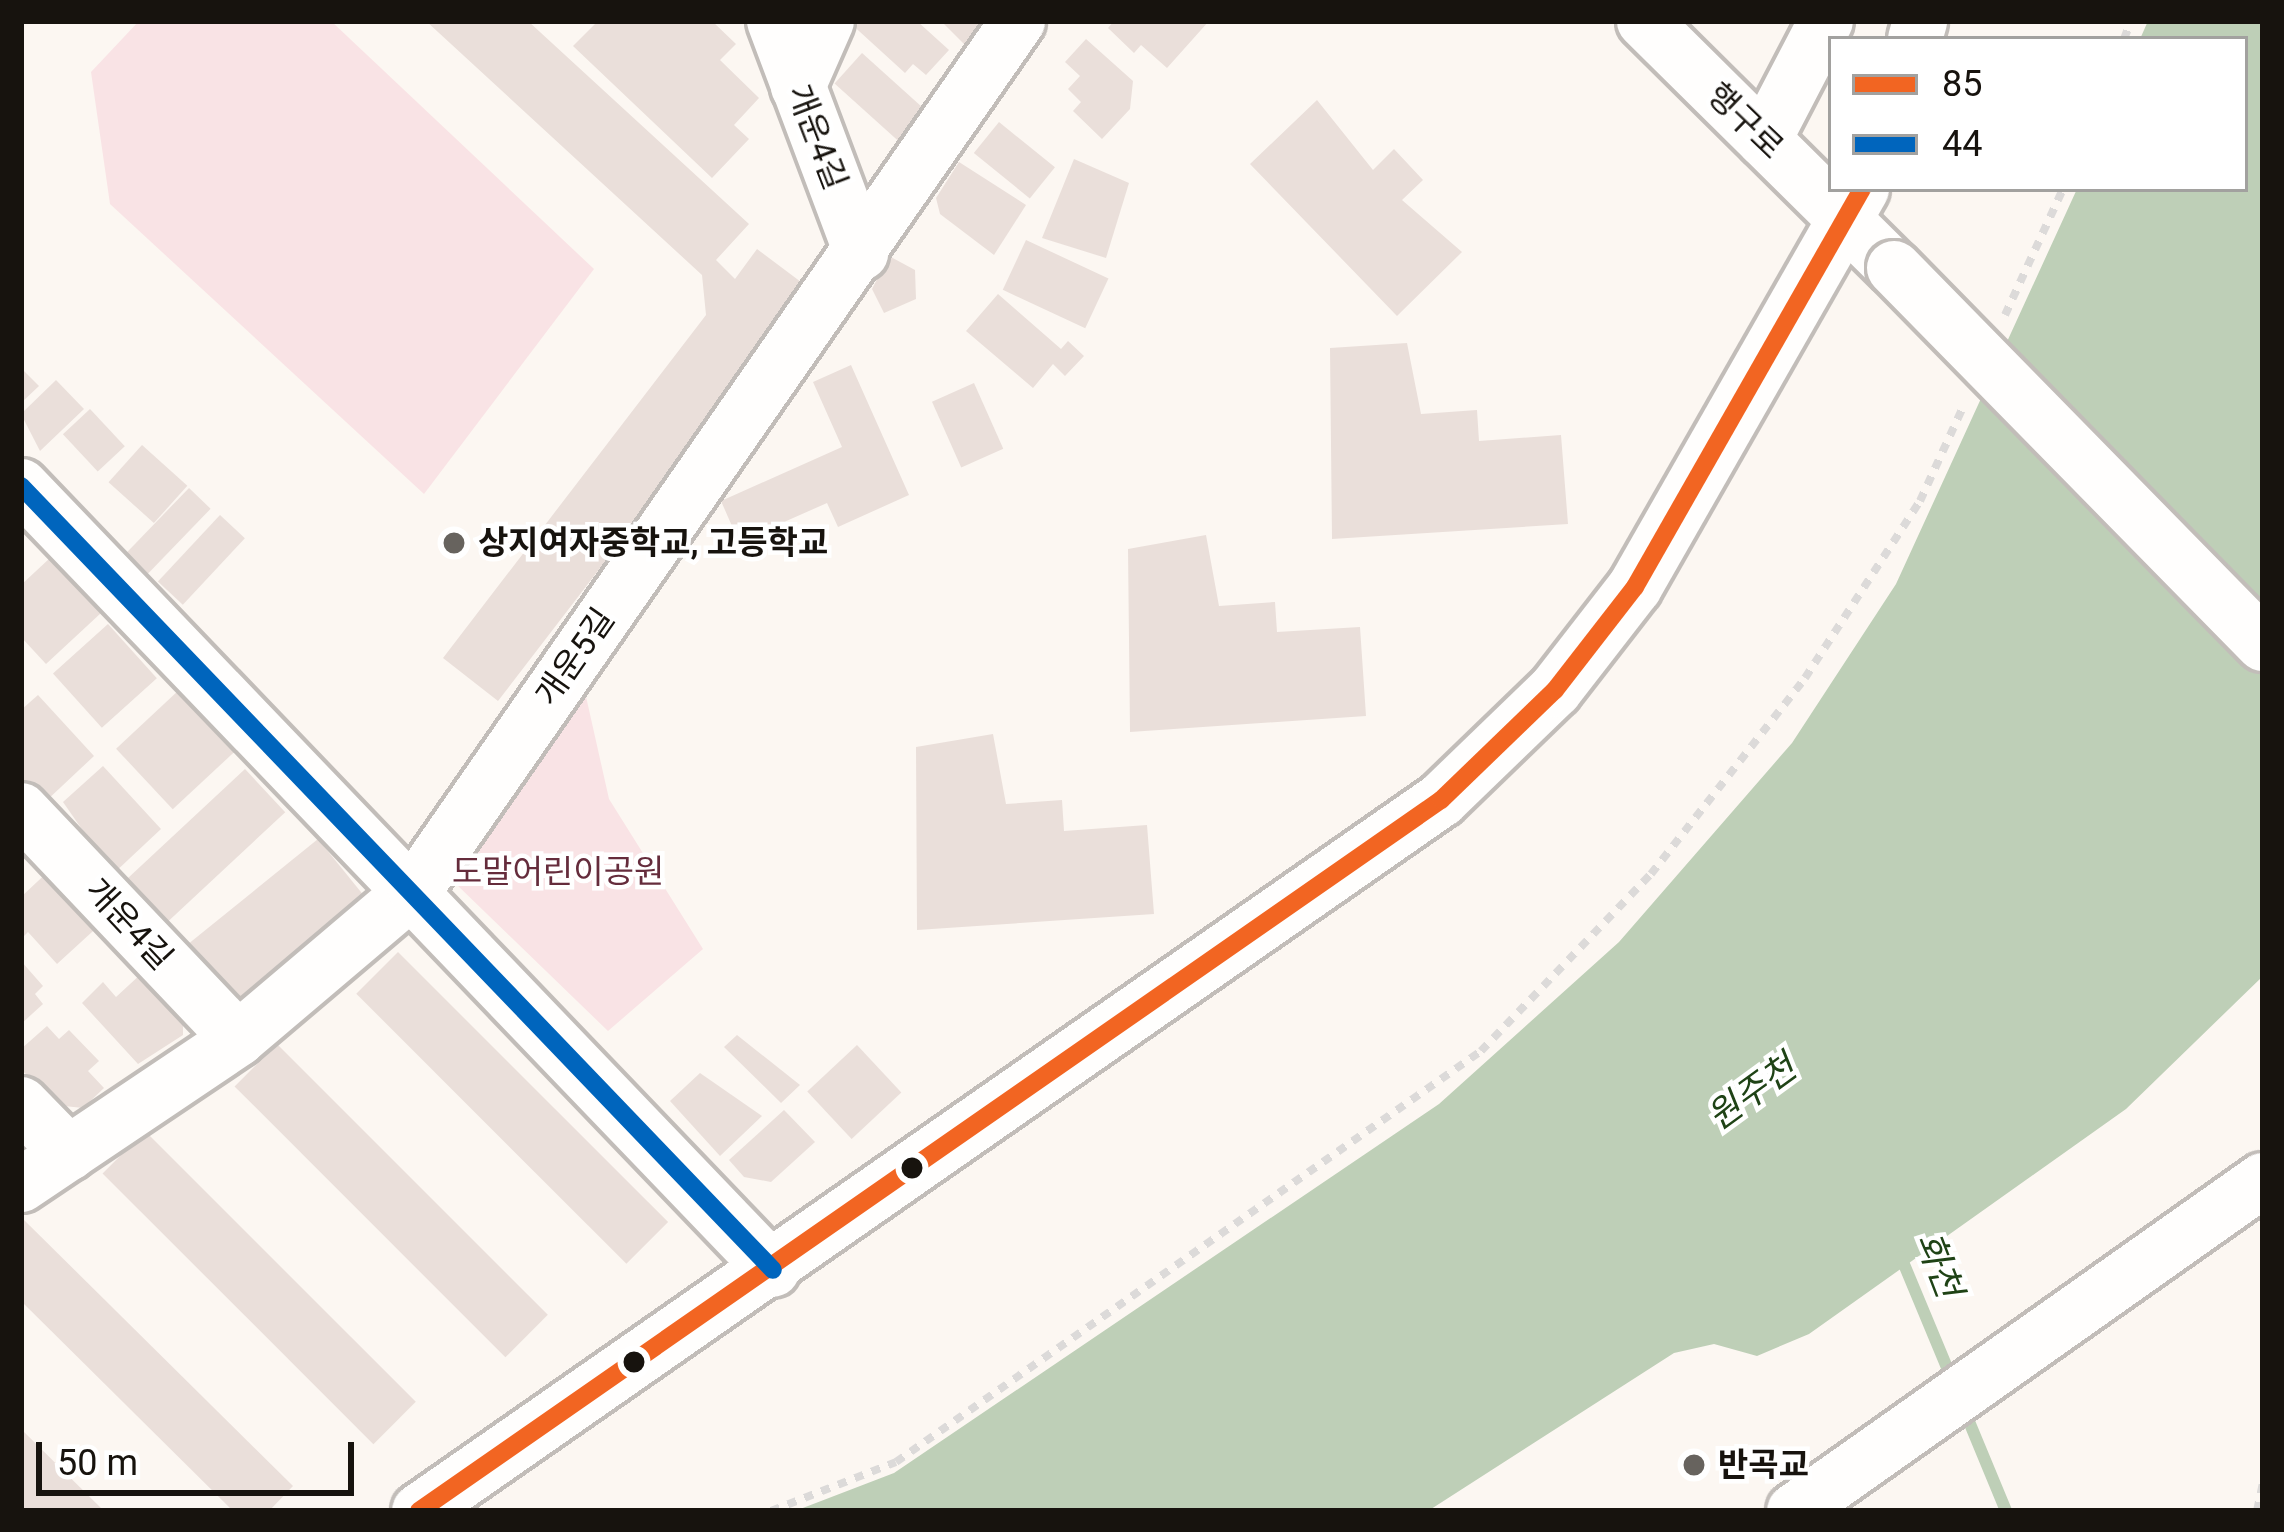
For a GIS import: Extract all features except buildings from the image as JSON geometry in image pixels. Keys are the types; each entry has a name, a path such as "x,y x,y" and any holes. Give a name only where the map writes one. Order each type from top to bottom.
{"street":[{"name":"개운4길","path":"774,21 861,253"},
{"path":"798,87 827,21"},
{"name":"개운5길","path":"21,1185 238,1039 415,889 1018,21"},
{"name":"행구로","path":"1644,21 1764,140 1828,185"},
{"path":"1764,140 1826,21"},
{"path":"419,1511 773,1270 1442,800 1555,690 1635,587 1855,204"},
{"name":"행구로","path":"1855,204 1894,268 2263,644"},
{"path":"21,486 415,889 773,1270"},
{"name":"개운4길","path":"21,810 238,1039"},
{"path":"21,1104 69,1153"},
{"path":"1794,1511 2263,1180"}],"path":[{"path":"1996,334 2062,192"},
{"path":"771,1511 896,1462 1481,1051 1651,874 1805,678 1921,500 1968,397"},
{"path":"2257,1511 2263,1482"}],"green space":[{"path":"139,21 331,21 594,269 424,494 110,204 91,72"},
{"name":"도말어린이공원","path":"583,683 609,799 703,949 608,1031 455,883"}],"water":[{"name":"원주천","path":"2148,21 2263,21 2263,976 2126,1109 1809,1334 1757,1356 1714,1344 1674,1353 1428,1511 795,1511 894,1473 1439,1104 1619,942 1792,743 1896,584 2076,192 2248,192 2248,36 2141,36"}],"waterway":[{"name":"화천","path":"1901,1257 1953,1382"},
{"name":"화천","path":"1963,1407 2006,1511"}],"transit line":[{"name":"85","path":"419,1511 1441,800 1555,690 1635,587 1860,192"},
{"name":"44","path":"21,486 773,1270"}],"place":[{"name":"상지여자중학교, 고등학교","path":"454,543"},
{"name":"반곡교","path":"1694,1465"}]}
